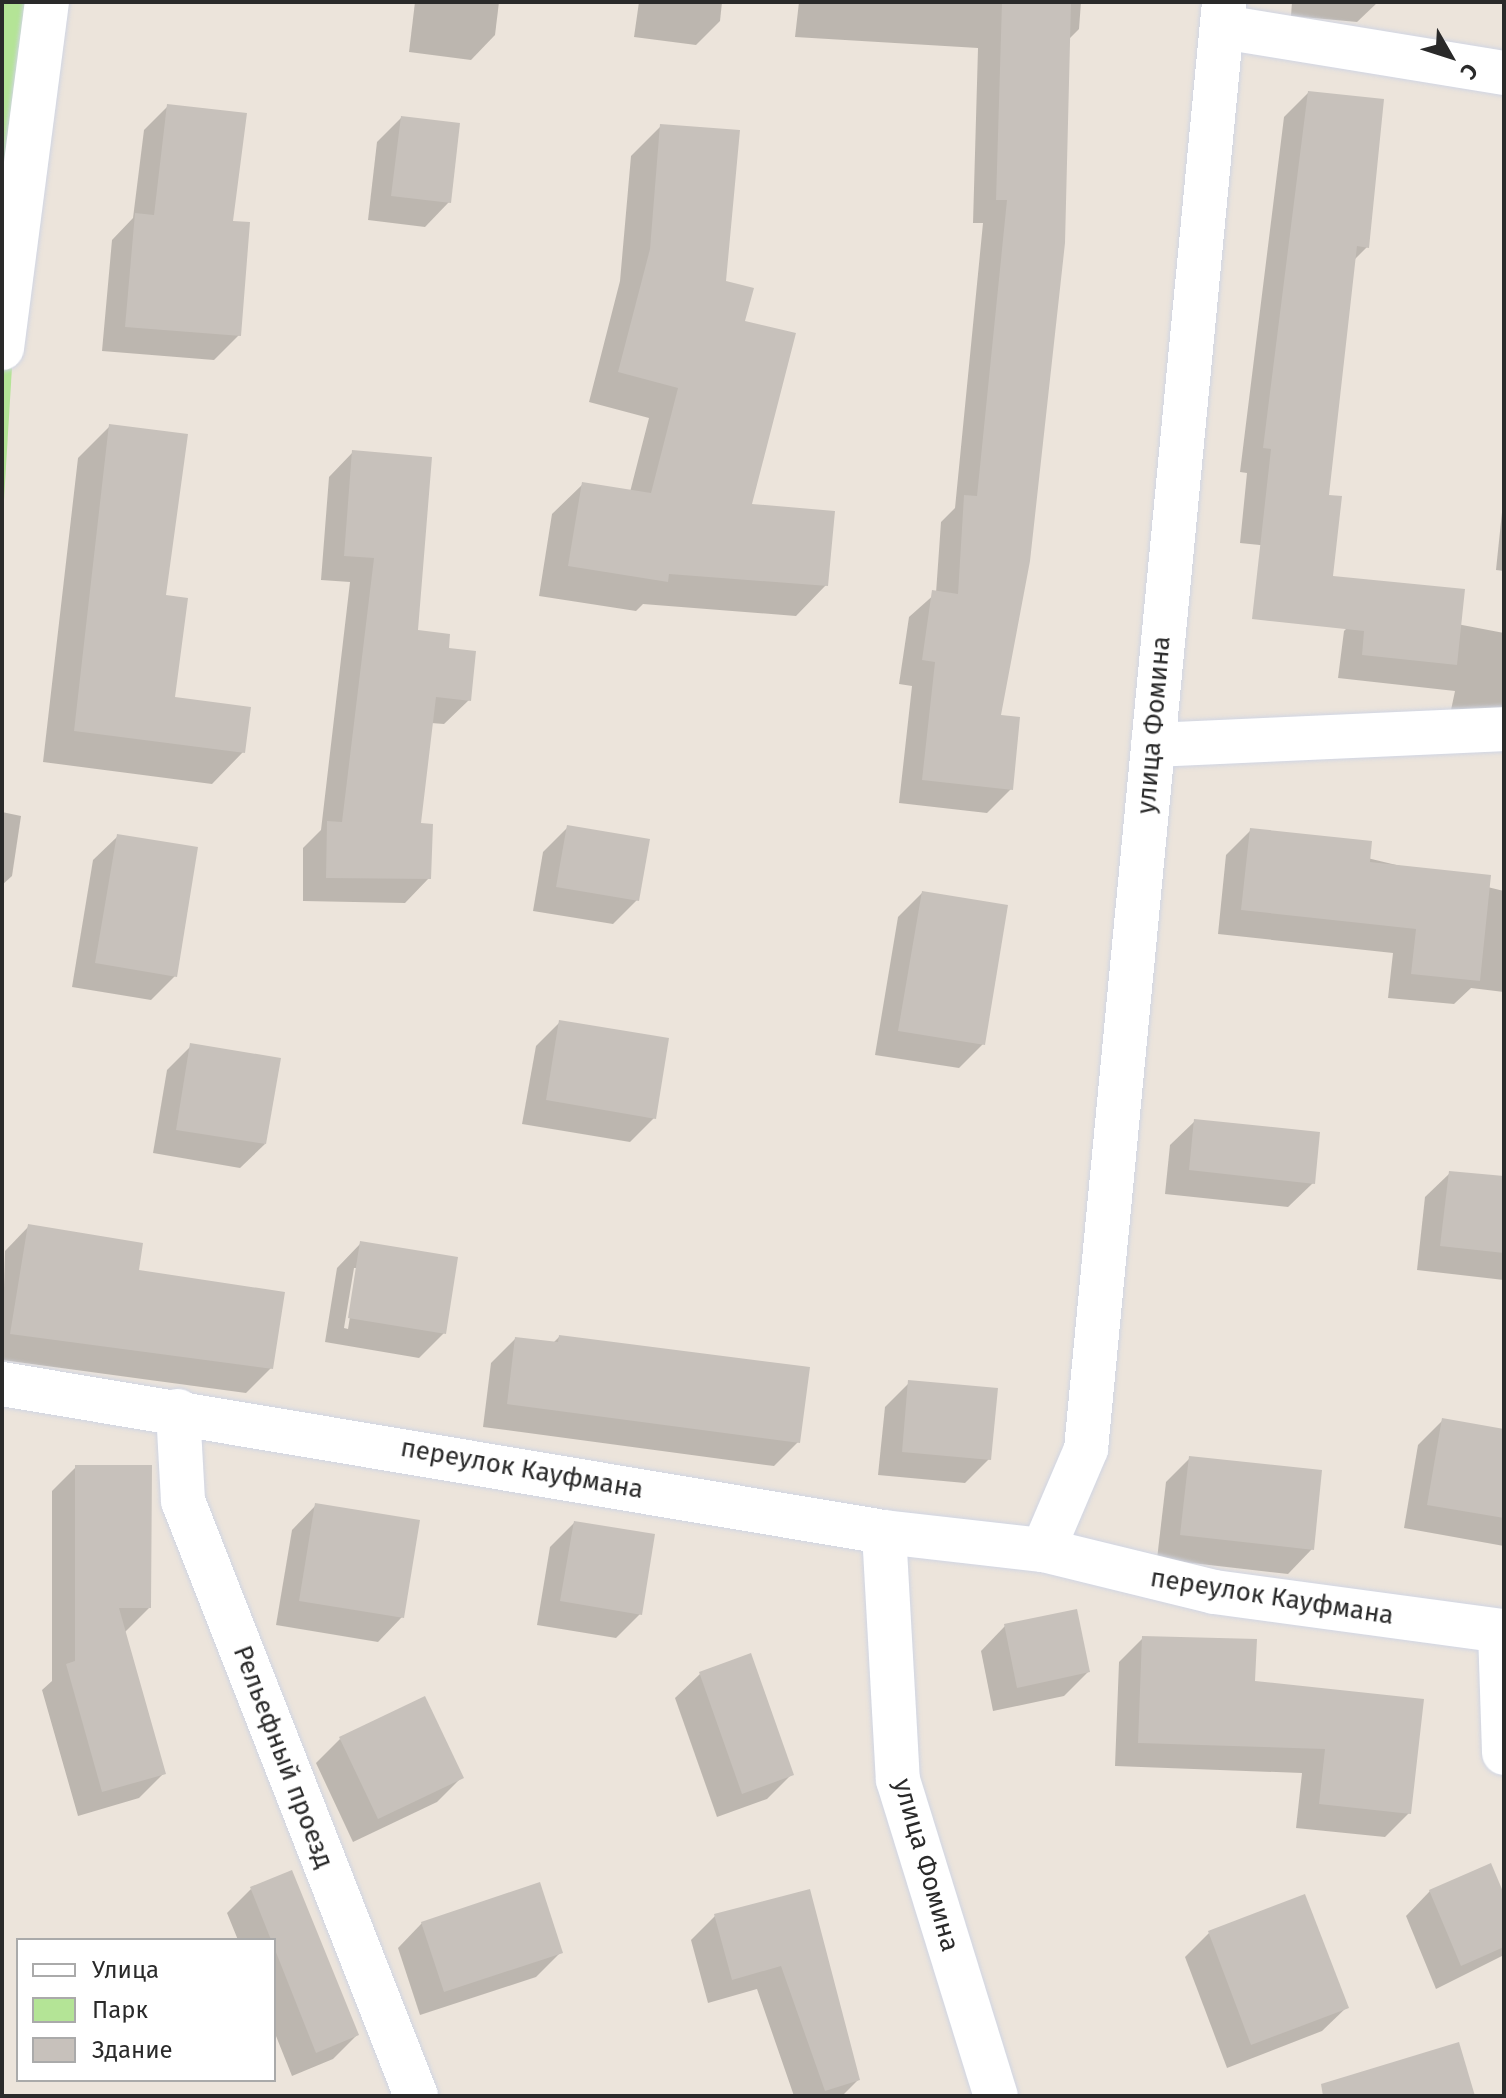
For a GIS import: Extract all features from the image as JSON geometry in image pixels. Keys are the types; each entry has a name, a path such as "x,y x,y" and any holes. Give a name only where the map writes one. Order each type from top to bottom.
{"street":[{"path":"2,348 47,2"},
{"path":"1224,14 1504,73"},
{"name":"улица Фомина","path":"1043,1550 1086,1449 1224,14"},
{"path":"1153,745 1504,729"},
{"name":"переулок Кауфмана","path":"2,1384 178,1411 884,1532 1043,1550 1214,1592 1502,1631"},
{"name":"Рельефный проезд","path":"178,1411 183,1501 416,2096"},
{"name":"улица Фомина","path":"884,1532 898,1780 996,2096"},
{"path":"1502,1631 1504,1753"}],"green space":[{"path":"2,2 34,2 2,533"}],"building":[{"path":"1002,2 1071,2 1065,243 1030,561 1001,715 1020,717 1013,790 922,780 935,662 922,660 932,590 958,594 964,495 977,496 1007,200 996,200"},
{"path":"1308,91 1384,99 1369,248 1357,246 1329,495 1342,496 1333,576 1465,589 1457,665 1362,655 1364,631 1252,619 1271,449 1263,448"},
{"path":"167,104 247,113 233,221 250,222 241,336 125,327 135,213 154,215"},
{"path":"401,116 460,123 451,203 391,196"},
{"path":"660,124 740,130 726,281 754,288 745,321 796,333 752,504 835,511 828,586 669,574 668,582 568,566 582,482 651,493 678,388 618,372 650,249"},
{"path":"109,424 188,434 166,595 188,598 175,697 251,707 245,753 74,731"},
{"path":"352,450 432,457 418,630 450,634 449,648 476,651 471,701 436,697 421,823 433,824 431,879 326,878 327,821 342,822 374,558 344,556"},
{"path":"567,825 650,839 639,901 556,887"},
{"path":"1250,828 1372,841 1370,862 1491,875 1480,981 1411,974 1416,929 1241,910"},
{"path":"117,834 198,847 177,977 95,963"},
{"path":"922,891 1008,905 985,1045 898,1031"},
{"path":"559,1020 669,1038 656,1119 546,1100"},
{"path":"190,1043 281,1058 266,1144 176,1130"},
{"path":"1194,1119 1320,1132 1315,1184 1189,1170"},
{"path":"1449,1171 1504,1176 1504,1253 1440,1246"},
{"path":"28,1224 143,1243 139,1270 285,1292 273,1369 10,1334"},
{"path":"360,1241 458,1257 446,1334 348,1318"},
{"path":"559,1335 810,1367 800,1443 507,1404 515,1337 558,1342"},
{"path":"908,1380 998,1388 991,1460 902,1452"},
{"path":"1442,1418 1504,1429 1504,1518 1427,1505"},
{"path":"1189,1456 1322,1470 1314,1550 1180,1535"},
{"path":"75,1465 152,1465 151,1608 119,1608 166,1774 102,1792 66,1664 75,1661"},
{"path":"315,1503 420,1520 404,1618 299,1601"},
{"path":"574,1521 655,1534 642,1615 560,1601"},
{"path":"1077,1609 1090,1672 1017,1688 1004,1624"},
{"path":"1142,1636 1257,1639 1255,1681 1424,1699 1411,1814 1319,1804 1325,1749 1138,1743"},
{"path":"751,1653 794,1775 742,1794 699,1672"},
{"path":"425,1696 464,1778 378,1819 339,1737"},
{"path":"1491,1863 1504,1894 1504,1947 1461,1966 1429,1890"},
{"path":"292,1870 359,2035 316,2053 276,1952 276,1938 270,1938 250,1887"},
{"path":"540,1882 563,1953 444,1992 421,1922"},
{"path":"810,1889 860,2080 825,2091 781,1966 732,1980 714,1914"},
{"path":"1305,1894 1349,2008 1251,2045 1208,1931"},
{"path":"1459,2042 1475,2096 1323,2096 1321,2084"}]}
